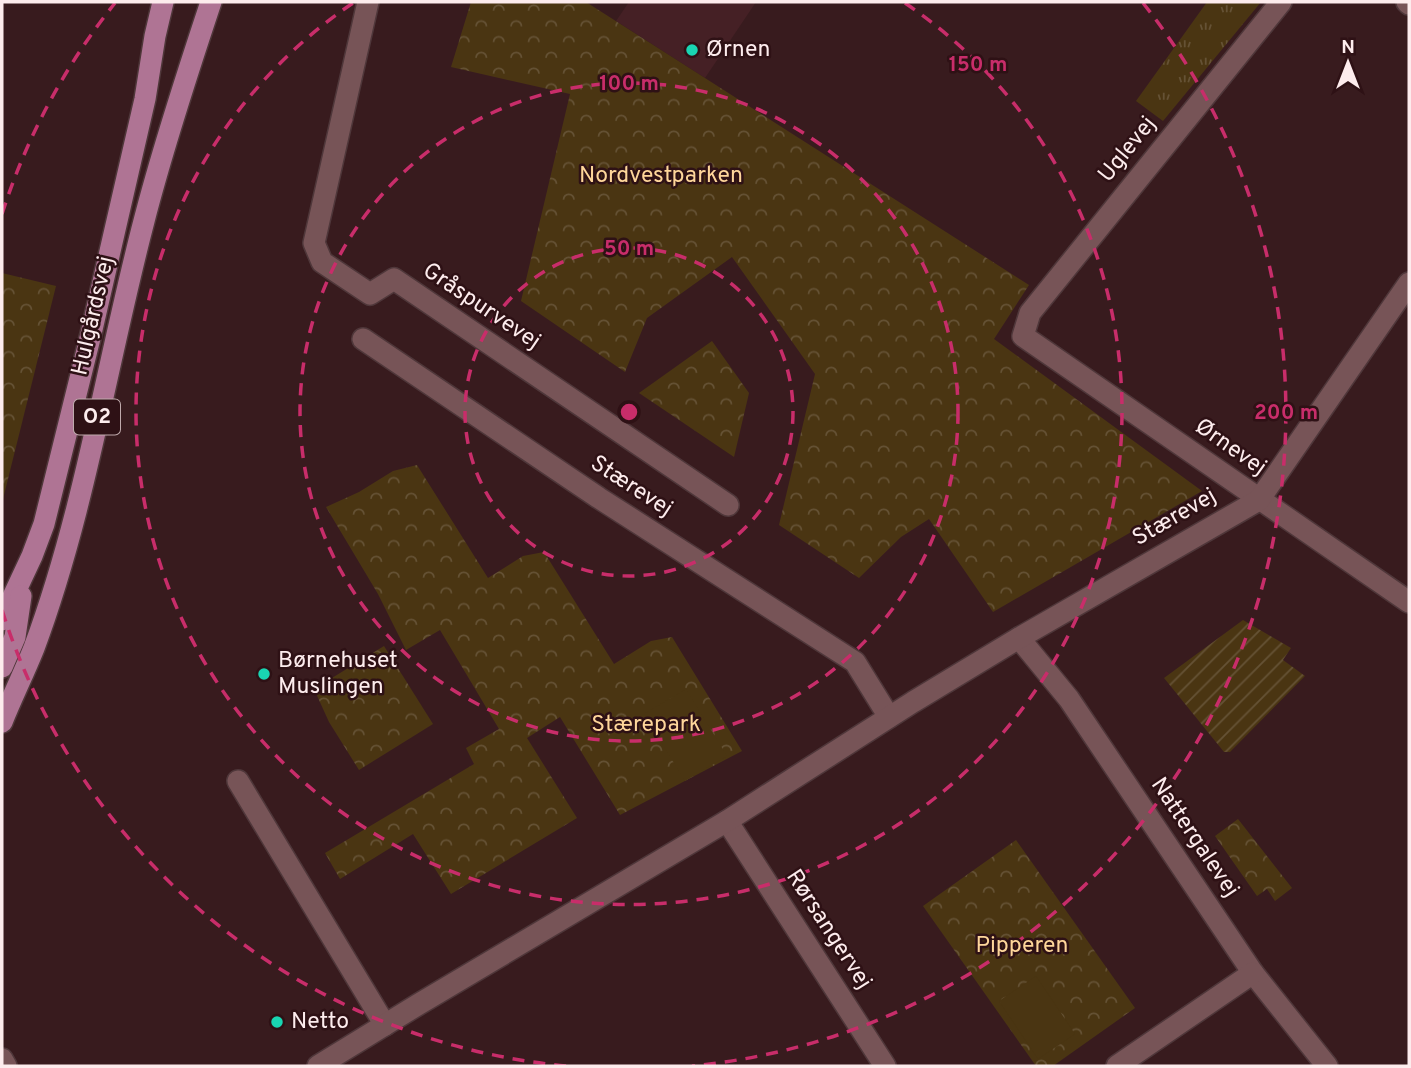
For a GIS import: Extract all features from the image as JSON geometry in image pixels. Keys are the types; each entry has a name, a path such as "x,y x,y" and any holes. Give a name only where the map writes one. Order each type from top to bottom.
{"main road":[{"name":"Hulgårdsvej","path":"2,620 44,524 145,99 163,2"},
{"name":"Hulgårdsvej","path":"2,722 33,650 72,526 144,221 211,2"},
{"path":"2,667 15,637 26,569"}],"street":[{"name":"Gråspurvevej","path":"368,2 314,243 322,262 370,294 394,279 728,505"},
{"name":"Uglevej","path":"1023,336 1030,313 1281,2"},
{"name":"Stærevej","path":"318,1066 727,821 1019,638 1259,500 1409,283"},
{"name":"Ørnevej","path":"1023,336 1409,602"},
{"name":"Stærevej","path":"363,339 599,498 855,662 889,717"},
{"name":"Nattergalevej","path":"1019,638 1069,699 1253,973 1327,1066"},
{"path":"238,781 385,1025"},
{"name":"Rørsangervej","path":"727,821 885,1066"},
{"path":"1117,1066 1253,973"},
{"path":"2,1059 6,1066"}],"shaded area":[{"name":"Ørnen","path":"629,2 756,2 705,78 616,21"}],"green space":[{"name":"Nordvestparken","path":"471,2 586,2 1029,285 994,339 1202,491 993,612 929,519 901,537 859,578 779,525 815,374 732,257 647,318 625,372 521,301 570,94 451,67"},
{"path":"1207,2 1261,2 1163,121 1136,101"},
{"path":"2,273 56,286 2,503"},
{"path":"712,341 749,393 734,457 639,393"},
{"name":"Stærepark","path":"417,465 488,578 523,556 544,552 614,664 651,641 672,637 742,751 620,815 560,717 527,738 577,818 451,894 413,834 340,879 325,853 474,764 466,748 499,729 440,630 406,650 378,594 326,507 359,492 393,471"},
{"path":"1243,620 1291,648 1283,660 1305,676 1230,752 1224,752 1164,678"},
{"path":"384,646 433,724 359,770 329,722 314,689"},
{"path":"686,689 727,756 685,781 644,714"},
{"path":"1238,819 1292,888 1275,901 1267,889 1257,896 1215,836"},
{"name":"Pipperen","path":"1016,840 1135,1008 1053,1066 1036,1066 923,906"},
{"path":"1036,976 1075,1034 1038,1059 999,1001"}],"place":[{"name":"Ørnen","path":"692,50"},
{"name":"Børnehuset Muslingen","path":"264,674"},
{"name":"Netto","path":"277,1022"}]}
